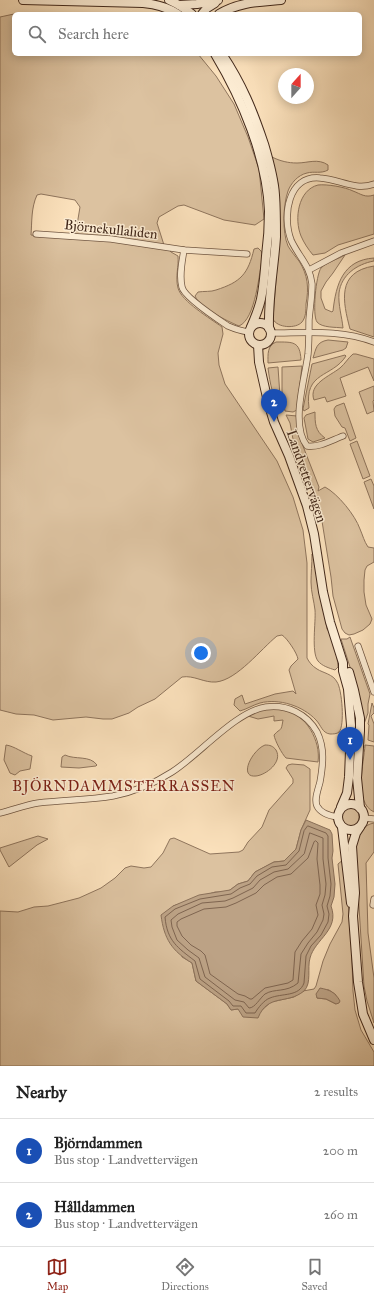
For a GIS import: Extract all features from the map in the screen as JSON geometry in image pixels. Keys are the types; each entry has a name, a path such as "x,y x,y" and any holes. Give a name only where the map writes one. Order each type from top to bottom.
{"street":[{"path":"23,0 143,2 154,4 174,12"},
{"path":"169,0 189,12"},
{"path":"179,5 197,4 218,0"},
{"path":"204,12 207,8 223,0"},
{"path":"223,12 245,3 281,0"},
{"path":"165,8 169,12"},
{"path":"216,56 230,79 244,110 257,147 267,194 268,225 266,264 261,300 250,330 251,341 258,345 262,345 270,339 270,294 276,239 275,193 268,160 251,108 244,91 223,56"},
{"path":"343,436 315,446 306,446 303,442 299,416 306,368 312,284 309,270 294,247 289,232 289,203 292,192 304,180 319,178 354,186 374,184"},
{"name":"Björnekullaliden","path":"36,234 111,239 184,250 247,254"},
{"path":"309,270 341,253 374,240"},
{"path":"184,250 181,274 182,288 186,295 222,322 234,328 250,330 259,323 265,324 270,331"},
{"path":"270,331 346,334 374,342"},
{"name":"Landvettervägen","path":"258,345 259,362 274,422 289,456 307,506 314,534 323,592 330,622 343,663 343,671 350,700 351,725 349,783 342,808"},
{"path":"358,646 374,692"},
{"name":"Landvettervägen","path":"343,663 348,669 360,718 357,778 360,808"},
{"path":"0,813 38,804 114,796 151,783 173,772 228,727 251,711 272,706 286,708 301,714 314,728 321,742 323,757 321,776 316,796 317,804 320,811 324,814 338,817"},
{"path":"354,916 349,893 342,827 339,823 338,817 342,808 351,804 360,808 364,818 356,833 352,846 355,893 354,916 360,1000 363,1014 374,1040"},
{"path":"364,818 374,819"},
{"path":"342,827 351,830 360,827"},
{"path":"373,905 374,899"}],"shaded area":[{"path":"12,14 12,56 200,56 216,76 234,104 248,137 259,169 264,219 255,225 224,220 184,205 178,206 159,217 157,223 164,245 178,256 177,280 180,293 190,304 222,327 223,334 218,353 219,365 225,384 277,461 293,497 303,530 307,563 307,658 315,668 333,677 339,686 342,723 339,732 330,734 325,732 311,715 290,704 283,702 267,702 257,704 240,711 234,705 235,699 242,695 245,704 275,694 293,691 296,694 289,670 298,659 292,646 282,635 277,636 240,670 224,680 212,682 191,677 182,677 155,699 129,713 112,719 86,717 53,720 34,715 16,714 0,710 0,17","holes":["41,194 75,200 80,207 76,231 72,239 31,235 33,210 37,195"]},
{"path":"272,157 290,163 317,161 328,165 328,170 307,173 298,177 291,185 286,197 284,218 286,240 288,246 302,266 306,277 307,287 306,311 302,322 296,326 282,326 273,319 280,229 278,184"},
{"path":"318,185 341,187 366,196 374,195 374,234 338,245 325,253 313,255 301,236 298,214 299,206 306,193 311,188"},
{"path":"258,248 263,255 256,294 253,305 245,322 239,326 202,305 195,296 198,292 214,291 232,284 246,271 254,249"},
{"path":"345,255 321,291 321,298 325,309 332,312 336,292 343,275 355,263 374,258 374,261 368,262 356,268 346,276 340,287 339,293 343,328 329,327 319,324 316,318 315,295 319,272 326,264"},
{"path":"374,266 374,337 350,329 344,299 348,281 353,275 362,269"},
{"path":"328,340 348,342 346,348 343,350 313,358 319,344"},
{"path":"276,342 287,342 297,346 301,360 268,363 268,353 271,346"},
{"path":"353,354 374,359 374,381 368,367 340,378 346,396 327,402 325,397 314,400 314,389 317,385 340,368"},
{"path":"345,355 346,356 340,363 315,381 311,387 309,396 309,408 304,411 303,409 312,364"},
{"path":"302,366 297,410 293,412 285,411 282,391 282,367"},
{"path":"278,367 281,411 272,391 268,368"},
{"path":"374,386 374,411 367,414 359,392"},
{"path":"344,403 356,438 350,441 345,428 342,427 335,416 334,409 336,406"},
{"path":"315,412 317,430 325,438 313,442 308,439 304,418 306,415"},
{"path":"286,415 297,416 301,441 319,487 318,491 325,487 346,505 358,523 368,547 374,548 374,562 367,566 364,580 366,605 372,619 370,624 363,630 354,634 349,635 342,629 333,596 321,515 316,498 311,491 295,450 290,423"},
{"path":"357,441 370,476 363,479 350,444"},
{"path":"371,479 374,486 374,509 364,482"},
{"path":"312,554 315,559 327,629 334,642 338,667 335,670 320,663 316,657 314,637 315,610 311,589"},
{"path":"350,637 370,694 368,713 364,724 359,695 341,639 347,639"},
{"path":"372,703 374,708 374,713 371,716 374,724 374,742 368,740 368,724"},
{"path":"265,708 284,709 299,716 305,722 314,737 317,746 318,762 286,758 274,735 281,728 283,720 274,721 274,716 258,719 248,716"},
{"path":"6,745 32,756 30,769 20,771 15,775 10,773 4,760"},
{"path":"265,745 271,746 276,750 278,755 277,759 269,770 260,775 251,775 248,773 249,763 256,752"},
{"path":"365,745 374,746 374,812 368,807 364,800 362,791 361,782"},
{"path":"65,755 90,760 97,765 79,768 61,767 62,757"},
{"path":"288,765 304,765 310,769 310,810 301,830 296,849 284,861 274,862 255,872 248,881 238,884 230,890 215,892 173,906 182,957 192,963 196,981 227,1004 231,1010 238,1009 261,1011 271,1002 294,997 303,991 314,989 330,944 342,922 343,914 338,864 344,859 351,932 355,1010 361,1030 374,1052 374,1066 0,1066 0,911 18,912 34,907 48,906 79,898 101,888 115,878 125,868 131,866 144,868 151,867 163,853 170,839 174,838 210,854 239,852 243,850 248,842 262,827 269,810 293,783 293,779 286,768","holes":["320,989 329,990 336,995 336,1004 326,999 317,998"]},
{"path":"350,808 356,811 359,817 356,823 350,826 344,823 341,817 344,811"},
{"path":"374,823 374,852 366,863 368,933 374,978 374,1023 364,986 355,844 364,828"},
{"path":"38,836 48,839 37,845 9,867 0,848"}],"water":[{"path":"306,820 330,830 332,834 332,858 335,884 334,897 331,906 333,914 332,922 330,928 313,951 310,958 309,980 304,991 291,998 272,1002 262,1010 258,1018 243,1017 238,1009 231,1010 227,1004 196,981 192,963 179,954 170,944 164,931 161,915 173,906 199,895 230,890 238,884 248,881 255,872 274,862 284,861 296,849 301,830"},
{"path":"320,988 334,993 340,1001 339,1003 336,1004 326,999 317,998 316,994"}],"place":[{"name":"Hålldammen","path":"274,422"},
{"name":"Björndammen","path":"350,760"}],"district":[{"name":"BJÖRNDAMMSTERRASSEN","path":"124,786"}]}
